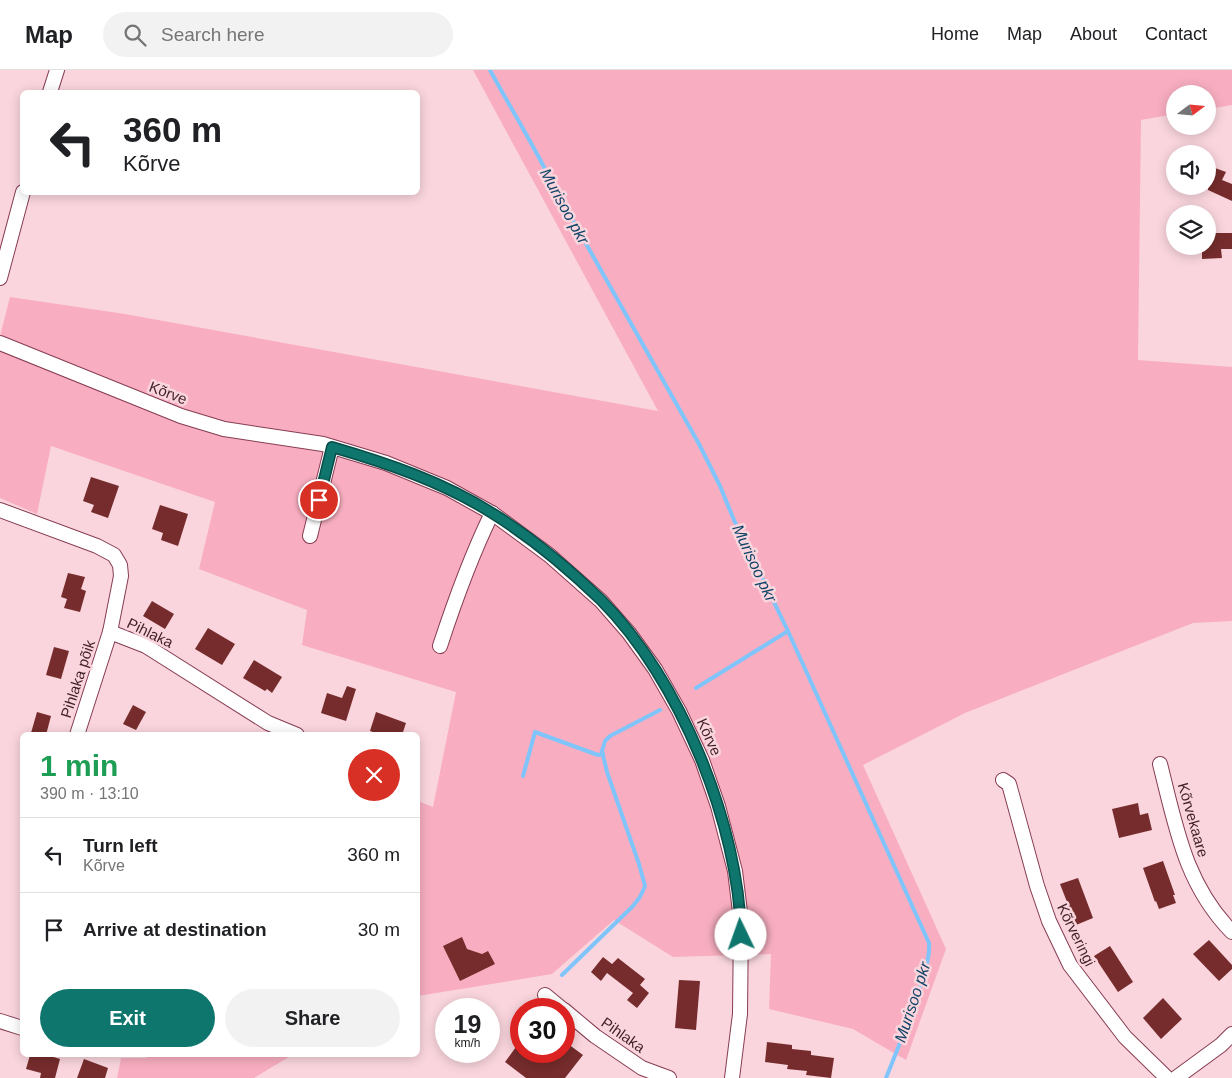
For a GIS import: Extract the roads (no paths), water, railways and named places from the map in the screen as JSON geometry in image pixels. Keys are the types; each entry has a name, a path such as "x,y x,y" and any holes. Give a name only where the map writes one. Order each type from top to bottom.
{"street":[{"path":"51,90 56,70"},
{"path":"0,278 22,195"},
{"name":"Kõrve","path":"0,343 181,416 224,429 332,447 386,463 447,488 492,513 549,555 601,601 629,633 655,669 679,711 702,760 718,806 735,870 741,920 740,1014 732,1078"},
{"path":"310,536 332,447"},
{"name":"Pihlaka","path":"0,510 97,546 114,555 120,565 121,576 110,632 146,646 268,723 290,732"},
{"path":"440,646 470,560 492,513"},
{"name":"Pihlaka põik","path":"78,732 110,632"},
{"name":"Kõrvekaare","path":"1160,764 1183,854 1206,901 1232,932"},
{"name":"Kõrveringi","path":"1003,780 1009,784 1048,921 1070,965 1125,1037 1167,1078"},
{"name":"Pihlaka","path":"546,995 549,998"},
{"name":"Pihlaka","path":"575,1020 642,1068 669,1078"},
{"path":"0,1021 20,1027"},
{"path":"1181,1077 1232,1034"}],"waterway":[{"name":"Murisoo pkr","path":"490,70 699,444 787,629 929,943 928,960 920,988 886,1078"},
{"path":"696,688 788,631"},
{"path":"562,975 633,906 645,886 607,772 602,751 605,741 610,736 660,710"},
{"path":"523,776 535,732 598,755 603,754"}]}
